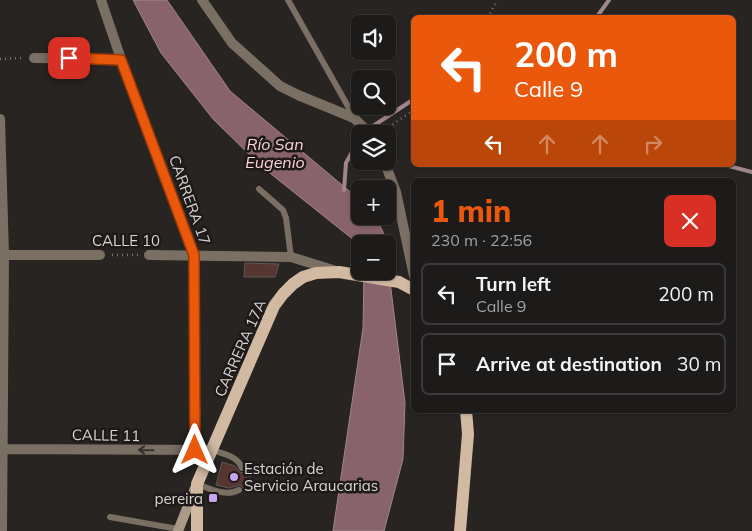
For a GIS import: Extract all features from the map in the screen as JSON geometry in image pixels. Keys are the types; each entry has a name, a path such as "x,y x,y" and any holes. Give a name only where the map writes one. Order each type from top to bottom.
{"main road":[{"name":"CARRERA 17A","path":"197,484 274,306 292,284 303,277 316,273 345,273 399,282 411,288"},
{"path":"460,531 468,434 466,413"},
{"path":"178,530 197,484"},
{"path":"196,531 197,484"}],"street":[{"name":"CARRERA 17","path":"101,0 121,60 194,255 195,450"},
{"path":"202,0 232,43 280,86 354,118 361,125"},
{"path":"34,58 121,60"},
{"path":"0,119 2,531"},
{"path":"387,170 396,192 411,262"},
{"name":"CALLE 10","path":"2,255 100,255"},
{"name":"CALLE 10","path":"150,255 291,258 345,273"},
{"name":"CALLE 11","path":"1,449 212,450"}],"lane":[{"path":"288,0 354,118"},
{"path":"259,189 283,210 286,218 291,258"},
{"path":"212,450 232,456 241,463 242,468"},
{"path":"197,484 224,493 233,493 239,490"},
{"path":"110,517 178,530"}],"path":[{"path":"490,15 497,0"},
{"path":"0,59 34,58"},
{"path":"392,125 411,112"},
{"name":"CALLE 10","path":"100,255 150,255"}],"water":[{"name":"Río San Eugenio","path":"133,0 167,0 230,91 351,192 351,225 380,225 384,235 351,235 351,238 261,166 213,119 161,53"},
{"path":"364,280 390,280 405,403 403,459 384,531 333,531 363,328"}],"building":[{"path":"245,263 279,264 275,277 244,277"},
{"name":"Estación de Servicio Araucarias","path":"222,462 235,466 241,473 247,469 252,470 246,492 244,492 240,485 229,488 216,485"}],"waterway":[{"path":"598,15 609,0"},
{"path":"375,125 411,101"},
{"path":"344,190 346,163 351,154"},
{"path":"733,167 752,172"}],"place":[{"name":"Estación de Servicio Araucarias","path":"234,477"},
{"name":"pereira","path":"213,498"}],"route":[{"path":"69,58 121,60 194,255 195,450"}]}
